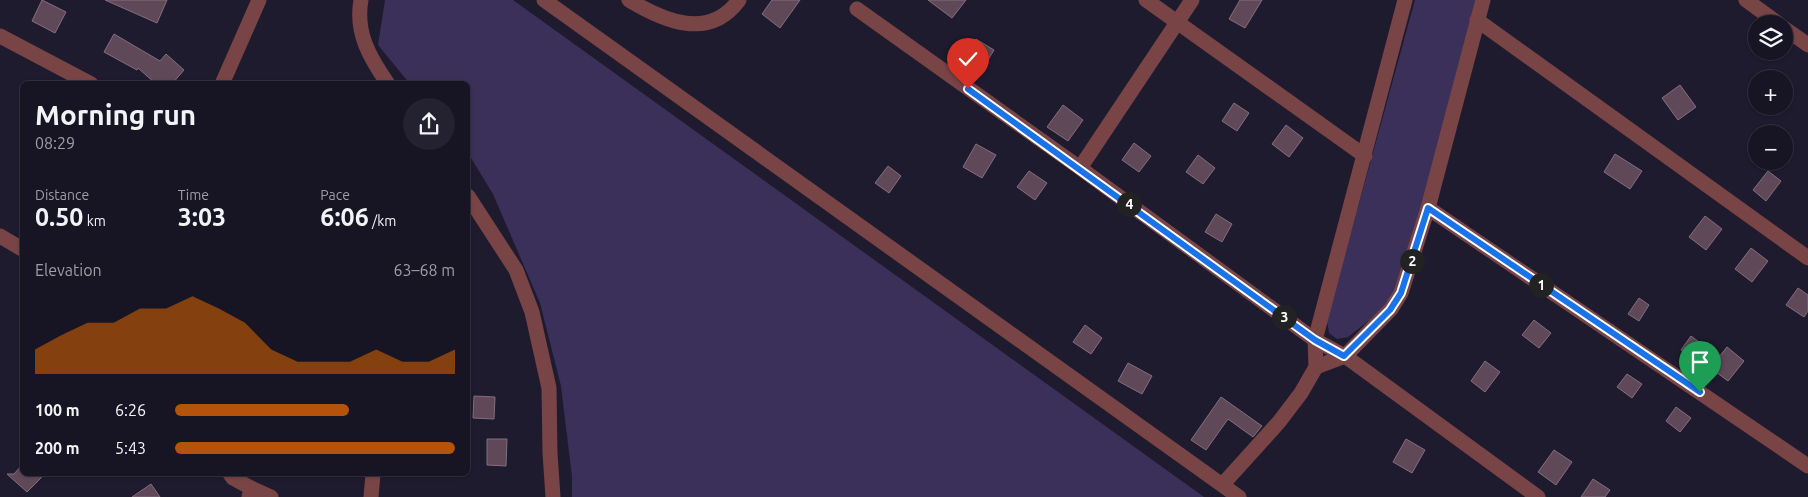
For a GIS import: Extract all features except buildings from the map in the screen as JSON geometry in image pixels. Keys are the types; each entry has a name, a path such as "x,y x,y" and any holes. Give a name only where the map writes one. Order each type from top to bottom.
{"street":[{"path":"223,81 259,0"},
{"path":"361,0 360,18 365,46 371,59 386,81"},
{"path":"629,0 663,18 694,24 708,23 718,18 729,11 739,0"},
{"path":"1146,0 1364,156"},
{"path":"1080,168 1192,0"},
{"path":"1223,484 1279,422 1302,393 1316,367 1315,340 1405,0"},
{"path":"1316,367 1344,356 1390,310 1401,293 1428,208 1482,0"},
{"path":"1746,0 1766,15"},
{"path":"552,2 1239,497"},
{"path":"857,9 1080,168 1315,340 1344,356 1538,497"},
{"path":"1477,20 1808,258"},
{"path":"1793,34 1808,45"},
{"path":"0,36 85,81"},
{"path":"470,199 516,270 532,312 549,388 553,497"},
{"path":"1428,208 1808,466"},
{"path":"0,236 20,248"},
{"path":"232,476 250,492 271,497"},
{"path":"371,497 373,476"}],"shaded area":[{"path":"385,0 513,0 1204,497 572,497 572,477 561,386 540,303 493,194 470,156 470,81 408,81 378,45"},
{"path":"1415,0 1476,0 1403,275 1393,295 1381,311 1348,337 1337,339 1329,333 1327,320"}],"route":[{"path":"968,89 1080,168 1315,340 1344,356 1390,310 1401,293 1428,208 1700,392"}]}
